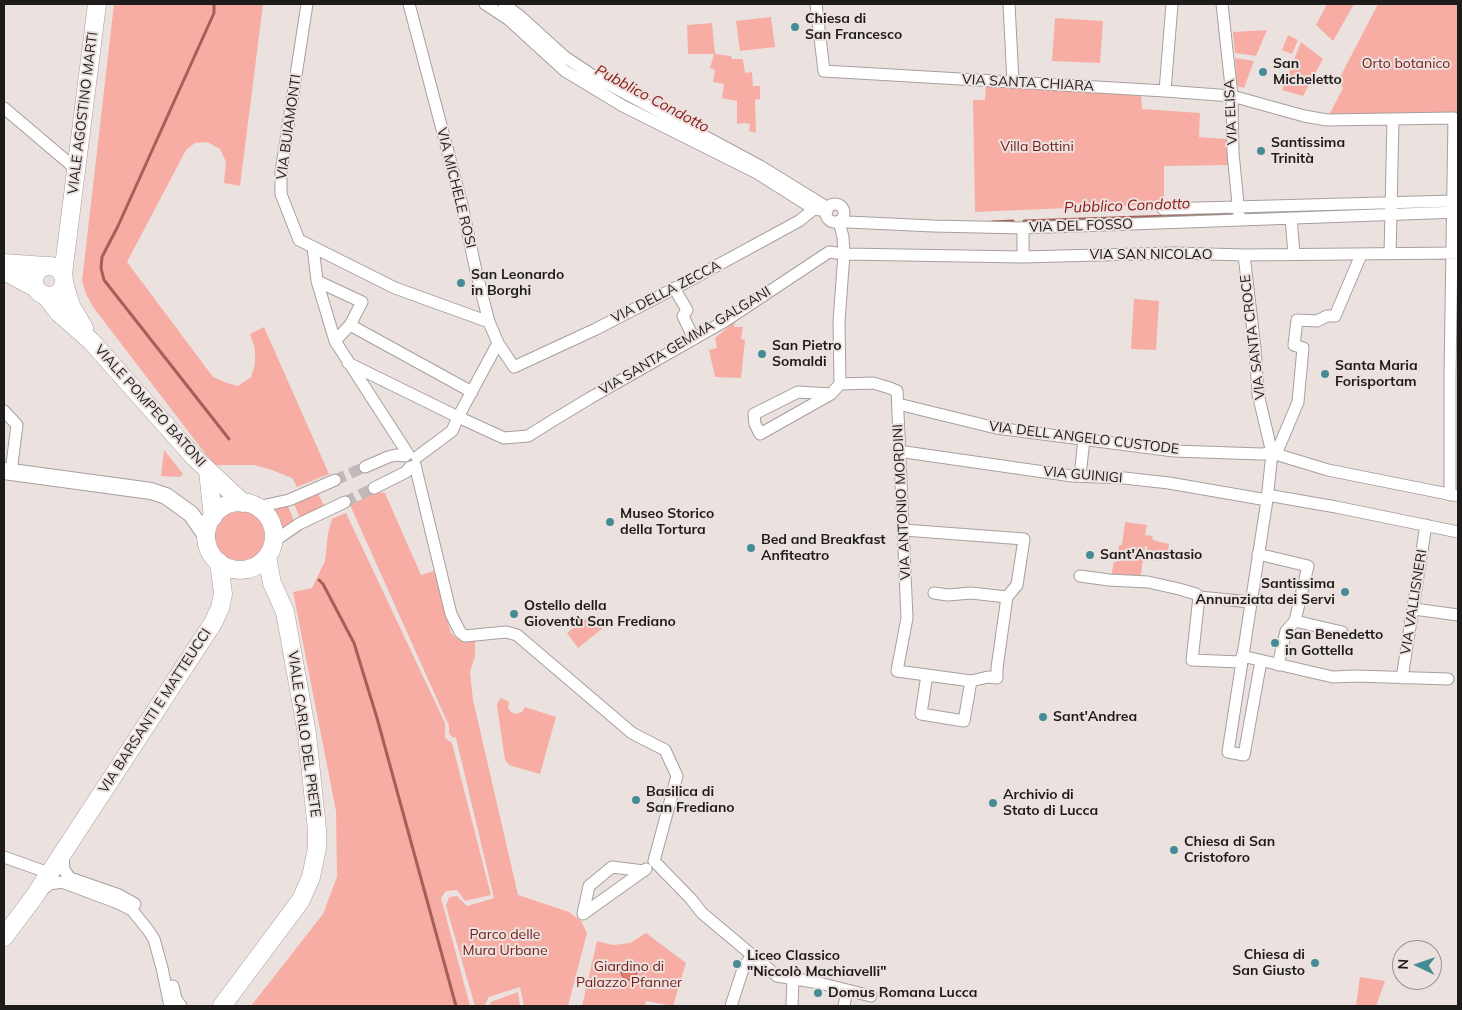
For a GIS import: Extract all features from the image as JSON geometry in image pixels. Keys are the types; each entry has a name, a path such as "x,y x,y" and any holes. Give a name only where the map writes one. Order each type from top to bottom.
{"main road":[{"name":"VIALE AGOSTINO MARTI","path":"63,278 97,4"},
{"name":"VIALE AGOSTINO MARTI","path":"46,266 52,259 70,223"},
{"path":"4,263 56,267 63,278 63,288 53,295 41,291 4,271"},
{"path":"41,291 34,281 40,269 46,266"},
{"name":"VIALE POMPEO BATONI","path":"63,278 71,306 91,341"},
{"name":"VIALE POMPEO BATONI","path":"41,291 59,312 91,341 208,470 250,505"},
{"name":"VIALE POMPEO BATONI","path":"208,470 213,517"},
{"path":"234,503 250,505 264,512 271,522 274,530 274,541 267,558 259,564 246,570 232,569 219,562 210,550 207,537 208,526 213,517 225,506 234,503"},
{"name":"VIALE CARLO DEL PRETE","path":"222,1006 302,900 311,877 317,848 317,830 307,734 286,612 272,583 267,558"},
{"name":"VIA BARSANTI E MATTEUCCI","path":"4,937 34,897 213,623 220,608 222,594 219,562"}],"street":[{"name":"VIA BUIAMONTI","path":"307,4 280,176 281,194 299,240 395,288 489,322"},
{"name":"VIA MICHELE ROSI","path":"409,4 462,205 489,322 498,343 514,367"},
{"path":"485,4 508,19 565,71 760,166 827,209"},
{"path":"504,4 516,8 566,57 625,101 757,173 814,209 827,209 833,204 842,206 844,212 840,221 844,254 839,321 840,384 831,394 760,434 755,424 754,414 798,392 831,394"},
{"name":"VIA SANTA CHIARA","path":"816,4 824,72 1232,96 1304,116 1327,120 1454,118 1454,208"},
{"path":"1009,4 1013,82"},
{"path":"1165,91 1172,4"},
{"name":"VIA ELISA","path":"1222,4 1232,96 1233,153 1240,220"},
{"path":"4,108 76,169"},
{"path":"1390,254 1393,119"},
{"name":"VIA DEL FOSSO","path":"1163,209 1238,206 1391,209 1454,208"},
{"path":"1454,208 1454,496"},
{"name":"VIA DELLA ZECCA","path":"514,367 596,329 674,288 799,221 814,209"},
{"name":"VIA DEL FOSSO","path":"840,221 1023,228 1291,218 1391,209"},
{"path":"1291,218 1294,254"},
{"path":"1023,228 1023,257"},
{"path":"313,247 317,280 335,341 411,460 451,614 460,632 466,636 506,632 517,635 632,733 665,750 677,776 654,861 644,871 583,914 588,886 612,867 644,871"},
{"name":"VIA SANTA GEMMA GALGANI","path":"345,359 458,417 504,438 528,436 725,320 826,253 844,254"},
{"name":"VIA SAN NICOLAO","path":"844,254 1023,257 1175,253 1361,255 1455,253"},
{"name":"VIA SANTA CROCE","path":"1244,255 1255,348 1258,394 1274,453 1228,752 1244,755 1261,661"},
{"path":"1274,453 1298,402 1303,348 1294,345 1297,320 1317,321 1327,316 1335,316 1361,255"},
{"path":"317,280 362,302 350,325 335,341"},
{"path":"674,288 692,308 684,316 694,339"},
{"path":"350,325 472,392"},
{"path":"374,488 406,472 411,460 452,431 498,343"},
{"name":"VIA ANTONIO MORDINI","path":"840,384 873,384 897,391 898,451 904,530 907,618 897,671 927,675"},
{"name":"VIA DELL ANGELO CUSTODE","path":"898,404 996,428 1174,451 1274,453 1328,470 1454,496"},
{"path":"4,411 17,425 7,472 151,491 166,496 187,510 207,537"},
{"path":"1080,476 1084,439"},
{"name":"VIA GUINIGI","path":"898,451 1080,476 1169,483 1336,507 1458,532"},
{"path":"365,467 396,455 411,460"},
{"path":"250,505 289,500 335,480"},
{"path":"274,541 300,524 345,502"},
{"name":"VIA VALLISNERI","path":"1402,678 1426,525"},
{"path":"904,530 1024,539 1016,586 1007,597 997,678 988,677 971,681 927,675 921,714 964,721 971,681"},
{"path":"1258,554 1308,566 1295,621 1286,631 1278,665"},
{"path":"1080,576 1148,582 1196,594 1199,597 1250,602"},
{"path":"934,594 971,593 1007,597"},
{"path":"1199,597 1192,660 1241,659 1261,661 1333,677 1448,679"},
{"path":"1414,609 1458,615"},
{"path":"1295,621 1342,632"},
{"path":"63,852 64,870 70,878 128,900 138,907 151,921 164,946 174,994 181,1006"},
{"path":"4,857 49,873"},
{"path":"654,861 691,899 702,914 777,976 871,996"},
{"name":"VIA BARSANTI E MATTEUCCI","path":"34,897 50,884 62,882 132,910 143,922 154,939 160,957 170,1006"},
{"path":"731,1006 743,969 752,955"},
{"path":"792,1006 793,979"},
{"path":"844,1006 847,990"}],"green space":[{"path":"114,4 263,4 240,186 224,183 226,162 220,149 207,142 195,143 186,150 127,262 213,377 238,386 251,377 255,364 255,349 250,334 264,327 329,474 297,487 292,478 254,465 214,465 93,307 86,294 82,281"},
{"path":"1327,4 1354,4 1333,41 1316,25"},
{"name":"Orto botanico","path":"1378,4 1458,4 1458,115 1328,117 1343,88 1338,81"},
{"path":"771,17 775,47 740,51 736,21"},
{"path":"1055,18 1103,21 1100,63 1052,61"},
{"path":"712,23 715,54 731,56 732,59 743,59 745,73 752,72 753,86 760,86 760,99 755,100 756,133 749,131 750,124 737,124 737,101 722,98 724,84 713,82 715,70 710,68 714,54 688,54 687,25"},
{"path":"1267,30 1256,56 1235,53 1233,32"},
{"path":"1288,35 1298,40 1292,54 1282,50"},
{"path":"1301,42 1323,59 1303,96 1282,90"},
{"path":"1235,58 1254,61 1244,88 1237,86"},
{"name":"Villa Bottini","path":"986,83 1141,91 1142,109 1200,113 1199,137 1227,139 1231,165 1164,166 1164,204 975,212 973,100 985,100"},
{"path":"1134,299 1159,301 1156,350 1131,349"},
{"path":"735,321 734,327 743,327 741,339 745,340 741,378 715,377 709,350 717,348 715,338"},
{"path":"164,450 183,474 180,477 161,476"},
{"path":"317,491 324,506 300,518 293,502"},
{"name":"Parco delle Mura Urbane","path":"377,492 385,493 421,575 434,571 451,633 456,638 463,640 475,639 475,656 470,672 473,700 518,895 569,912 581,921 587,933 568,1006 524,1006 520,987 489,997 484,1006 475,1006 446,906 449,897 457,896 467,906 494,898 456,738 452,737 449,733 449,726 350,505"},
{"path":"287,504 295,523 281,531 278,518 271,508"},
{"path":"240,510 250,512 258,518 264,526 266,536 264,546 258,554 250,560 240,562 230,560 222,554 216,546 214,536 216,526 222,518 230,512"},
{"path":"346,513 445,723 445,738 452,743 491,895 465,901 457,890 446,891 441,898 470,1006 251,1006 323,914 337,877 336,811 293,592 312,588 325,561 328,533 332,519"},
{"path":"1125,522 1147,525 1145,535 1153,536 1152,539 1156,541 1169,544 1166,561 1152,561 1153,550 1147,550 1147,546 1145,546 1140,580 1111,577 1114,562 1117,562 1119,545 1122,545"},
{"path":"592,614 603,628 578,648 567,633"},
{"path":"501,698 509,702 508,708 516,714 522,712 525,707 556,717 540,774 509,765 505,760 497,706"},
{"name":"Giardino di Palazzo Pfanner","path":"646,933 686,963 673,1006 646,1001 645,1006 582,1006 597,941 613,945 630,943"},
{"path":"1360,977 1385,981 1376,1006 1356,1006"},
{"path":"518,992 520,1006 489,1006 491,1002"}],"shaded area":[{"path":"626,964 632,964 637,969 635,978 626,980 621,975 621,969"}],"waterway":[{"path":"214,4 214,13 118,226 102,257 101,268 104,280 229,439"},
{"name":"Pubblico Condotto","path":"615,95 652,114"},
{"name":"Pubblico Condotto","path":"1397,208 1409,208"},
{"name":"Pubblico Condotto","path":"1256,213 1383,209"},
{"name":"Pubblico Condotto","path":"1024,221 1230,214"},
{"name":"Pubblico Condotto","path":"992,222 1013,221"},
{"path":"319,580 323,584 354,643 377,718 456,1006"}],"tunnel":[{"path":"335,480 365,467"},
{"path":"345,502 374,488"}],"place":[{"name":"Chiesa di San Francesco","path":"795,27"},
{"name":"San Micheletto","path":"1263,72"},
{"name":"Santissima Trinità","path":"1261,151"},
{"name":"San Leonardo in Borghi","path":"461,283"},
{"name":"San Pietro Somaldi","path":"762,354"},
{"name":"Santa Maria Forisportam","path":"1325,374"},
{"name":"Museo Storico della Tortura","path":"610,522"},
{"name":"Bed and Breakfast Anfiteatro","path":"751,548"},
{"name":"Sant'Anastasio","path":"1090,555"},
{"name":"Santissima Annunziata dei Servi","path":"1345,592"},
{"name":"Ostello della Gioventù San Frediano","path":"514,614"},
{"name":"San Benedetto in Gottella","path":"1275,643"},
{"name":"Sant'Andrea","path":"1043,717"},
{"name":"Basilica di San Frediano","path":"636,800"},
{"name":"Archivio di Stato di Lucca","path":"993,803"},
{"name":"Chiesa di San Cristoforo","path":"1174,850"},
{"name":"Chiesa di San Giusto","path":"1315,963"},
{"name":"Liceo Classico \"Niccolò Machiavelli\"","path":"737,964"},
{"name":"Domus Romana Lucca","path":"818,993"}]}
